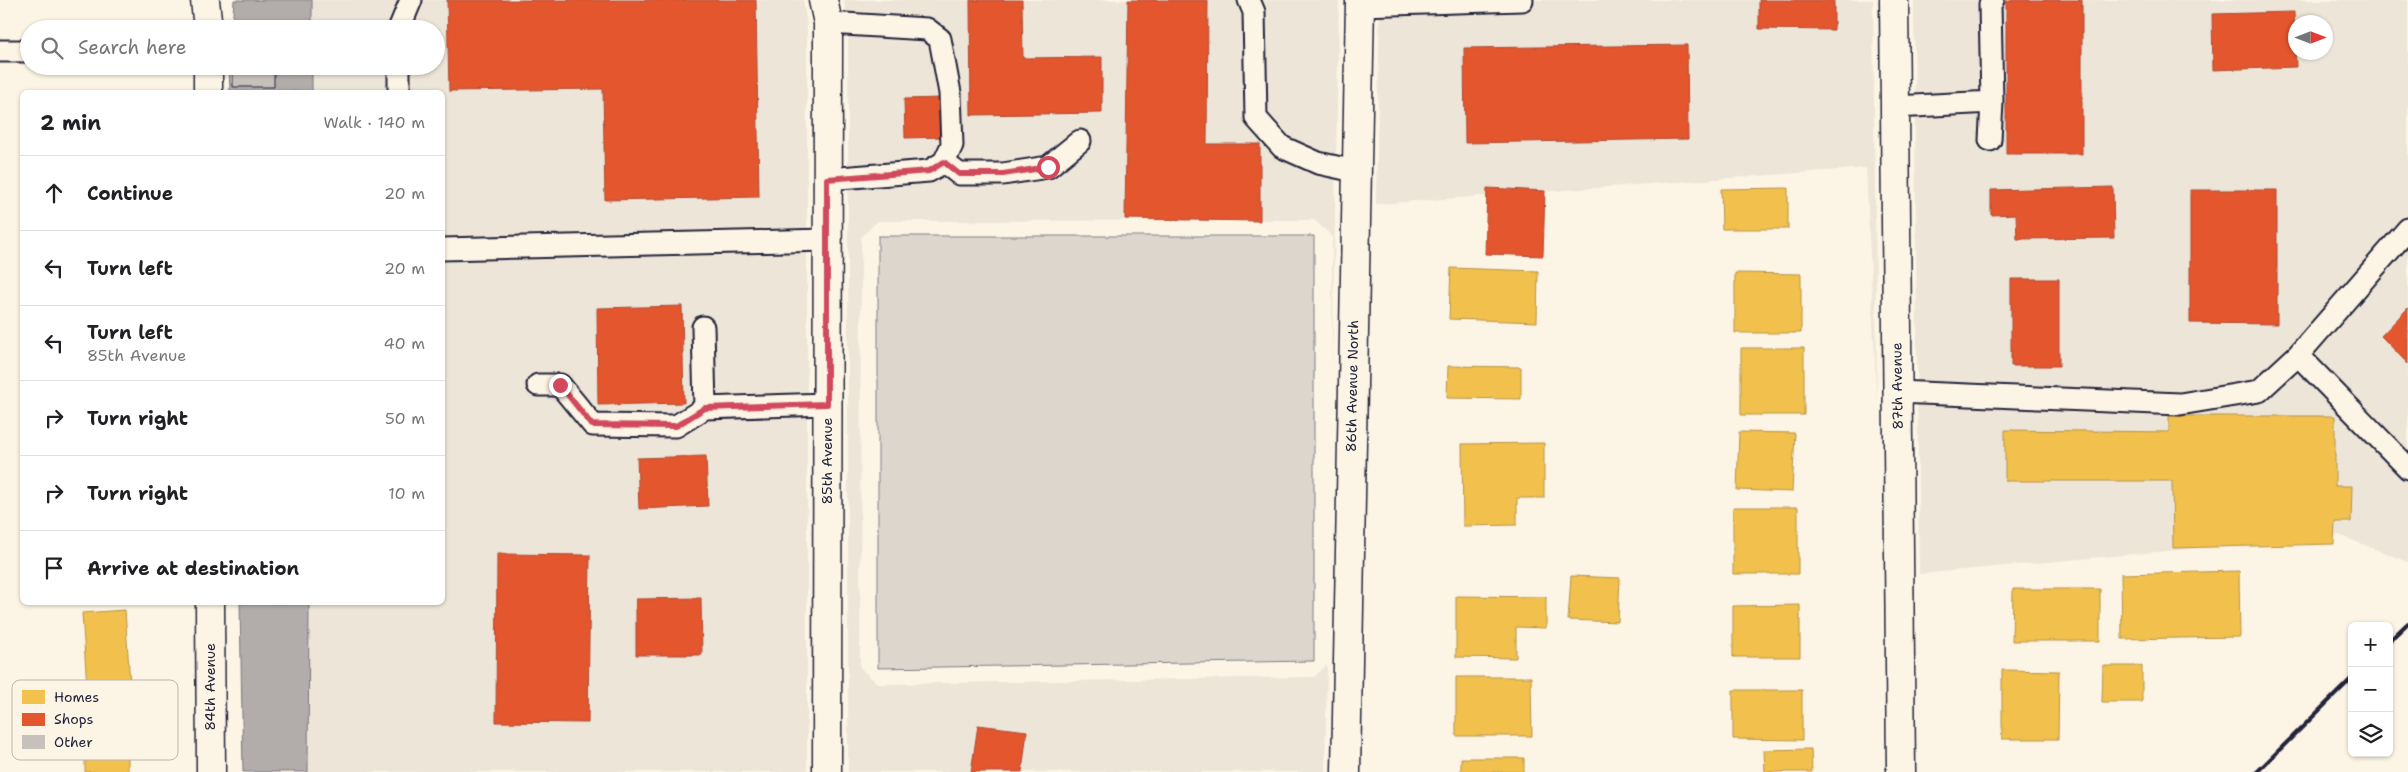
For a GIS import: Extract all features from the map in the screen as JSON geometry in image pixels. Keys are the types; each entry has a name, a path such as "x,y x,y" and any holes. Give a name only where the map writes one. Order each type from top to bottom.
{"street":[{"path":"205,0 207,20"},
{"name":"87th Avenue","path":"1894,0 1901,772"},
{"name":"86th Avenue North","path":"1346,772 1355,171 1360,3"},
{"name":"85th Avenue","path":"826,12 827,772"},
{"path":"208,75 208,90"},
{"name":"84th Avenue","path":"210,605 210,772"}],"lane":[{"path":"403,20 411,0"},
{"path":"1249,0 1254,12 1256,118 1282,147 1318,163 1355,171"},
{"path":"1360,3 1522,0"},
{"path":"1990,140 1992,102 1990,4 1992,0"},
{"path":"826,12 927,29 940,39 950,93 952,145 944,162 929,171 827,179"},
{"path":"0,51 20,51"},
{"path":"399,75 399,90"},
{"path":"1895,107 1992,102"},
{"path":"944,162 959,174 1003,174 1048,167 1080,141"},
{"path":"1897,392 2180,404 2259,391 2298,355 2408,229"},
{"path":"445,249 826,240"},
{"path":"703,327 705,408"},
{"path":"2298,355 2408,468"},
{"path":"538,385 560,385 592,425 676,426 705,408 827,404"}],"shaded area":[{"path":"234,0 312,0 312,20 233,20"},
{"path":"312,0 803,0 807,25 807,772 308,772 309,605 445,605 445,90 312,90 312,75 445,75 445,20 312,20"},
{"path":"844,0 1339,0 1332,372 1332,236 1314,220 878,221 861,237 860,668 878,684 1314,677 1327,665 1325,772 848,772 848,23"},
{"path":"1380,0 1873,0 1877,406 1866,168 1376,204"},
{"path":"1914,0 2408,0 2408,562 2339,535 1919,574"},
{"path":"229,75 312,75 312,90 230,90"},
{"path":"878,236 1314,236 1314,661 878,668"},
{"path":"240,605 309,605 308,772 243,772"}],"building: Homes":[{"path":"1788,188 1788,229 1722,229 1721,189"},
{"path":"1451,268 1538,271 1537,322 1449,319"},
{"path":"1735,273 1801,274 1801,333 1735,333"},
{"path":"1741,348 1804,348 1804,415 1741,415"},
{"path":"1448,366 1521,367 1521,399 1447,398"},
{"path":"2169,416 2335,416 2335,486 2352,486 2351,522 2335,522 2334,544 2173,548 2172,481 2005,481 2005,430 2169,432"},
{"path":"1739,432 1795,433 1792,492 1737,490"},
{"path":"1544,443 1544,498 1517,498 1517,525 1463,526 1462,444"},
{"path":"1733,507 1798,507 1798,574 1733,574"},
{"path":"2239,571 2240,637 2122,639 2121,574"},
{"path":"1571,576 1620,578 1618,622 1568,620"},
{"path":"2013,589 2100,589 2100,641 2012,641"},
{"path":"1456,596 1546,597 1546,628 1516,627 1516,658 1456,657"},
{"path":"1800,605 1800,657 1733,657 1733,606"},
{"path":"125,610 130,680 87,680 82,613"},
{"path":"2103,666 2142,666 2142,702 2102,702"},
{"path":"2002,670 2059,671 2058,739 2002,739"},
{"path":"1456,677 1531,677 1532,736 1456,736"},
{"path":"1733,690 1802,690 1802,740 1733,739"},
{"path":"1811,749 1812,772 1765,772 1764,750"},
{"path":"1461,758 1524,758 1524,772 1461,772"},
{"path":"85,760 128,760 128,772 85,772"}],"building: Shops":[{"path":"447,0 756,0 759,197 605,200 603,89 449,91"},
{"path":"970,0 1022,0 1023,58 1102,57 1102,113 971,115"},
{"path":"1128,0 1208,0 1207,144 1260,144 1260,221 1125,219"},
{"path":"1759,0 1834,0 1834,30 1759,29"},
{"path":"2006,0 2082,0 2082,154 2006,154"},
{"path":"2294,12 2294,15 2288,15 2288,60 2296,60 2296,67 2213,70 2212,14"},
{"path":"1687,45 1688,139 1465,143 1464,48"},
{"path":"943,98 944,137 905,138 904,99"},
{"path":"2113,187 2114,238 2017,239 2016,214 1991,215 1991,190"},
{"path":"1487,188 1545,191 1543,256 1485,254"},
{"path":"2190,190 2277,190 2277,324 2190,323"},
{"path":"2011,279 2059,279 2059,366 2011,366"},
{"path":"682,306 684,403 598,405 597,308"},
{"path":"2408,308 2408,364 2381,336"},
{"path":"706,456 708,506 639,509 637,458"},
{"path":"497,554 590,555 588,723 496,722"},
{"path":"701,598 702,655 636,655 636,599"},
{"path":"978,725 1027,731 1022,772 971,772"}],"building: Other":[{"path":"233,75 274,75 274,87 233,87"}],"railway":[{"path":"2393,637 2408,623"},
{"path":"2257,772 2348,682"}],"route":[{"path":"560,385 592,425 676,426 705,408 827,404 827,179 929,171 944,162 959,174 1003,174 1048,167"}]}
